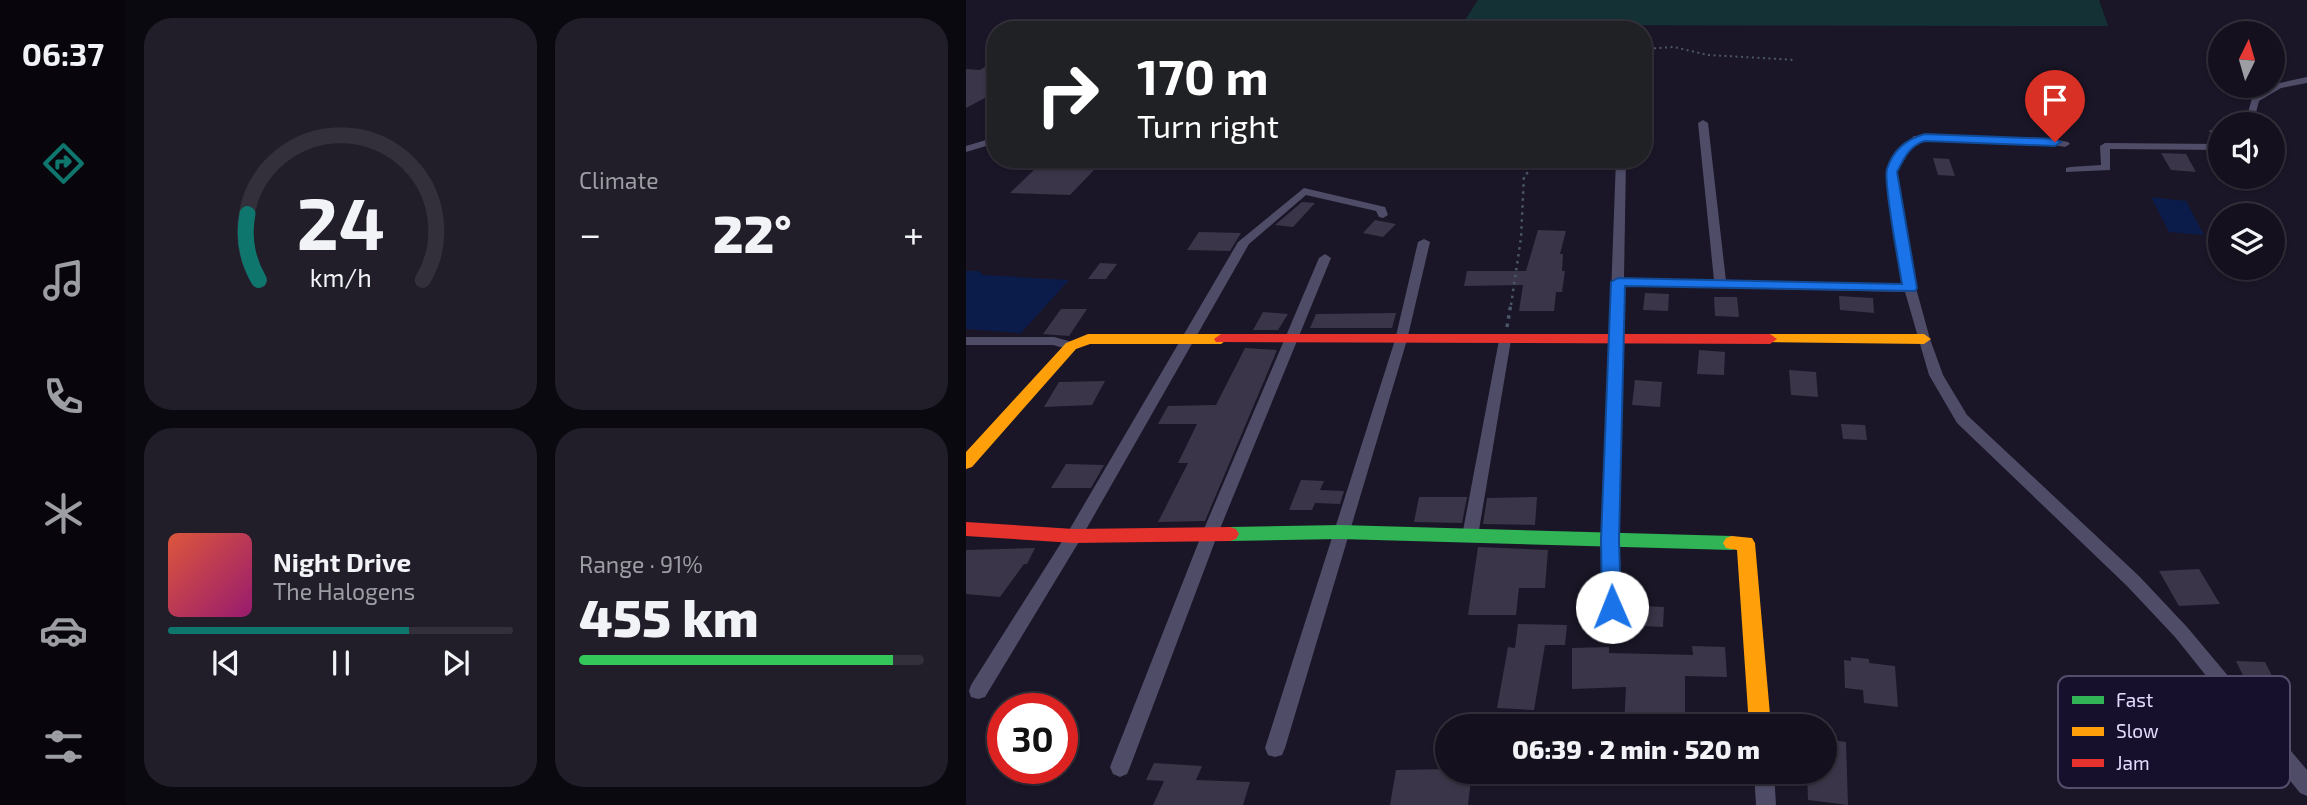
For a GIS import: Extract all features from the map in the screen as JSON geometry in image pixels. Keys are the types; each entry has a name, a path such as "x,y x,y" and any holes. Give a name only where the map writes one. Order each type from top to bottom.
{"street":[{"path":"2252,112 2255,100 2278,86 2307,80"},
{"path":"1703,123 1720,284"},
{"path":"2065,144 2047,141 1925,138 1912,141 1900,154 1891,172 1910,288 1924,339 1936,375 1962,419 2133,581 2181,632 2217,676"},
{"path":"966,149 987,143"},
{"path":"2070,170 2106,167 2105,146 2208,147"},
{"path":"1612,629 1610,540 1621,168"},
{"path":"978,691 1074,536 1244,242 1304,191 1381,209 1383,215"},
{"path":"1275,748 1401,340 1424,242"},
{"path":"1120,767 1209,536 1325,258"},
{"path":"1618,282 1910,288"},
{"path":"966,463 1071,346 1088,339 1924,339"},
{"path":"1471,536 1505,340"},
{"path":"966,341 1054,341 1071,346"},
{"path":"966,529 1074,536 1340,532 1746,543 1759,714"},
{"path":"2290,765 2307,786"},
{"path":"1765,784 1766,805"}],"path":[{"path":"1652,48 1674,47 1708,55 1796,60"},
{"path":"1505,340 1521,238 1524,175 1531,171"}],"green space":[{"path":"1478,0 2099,0 2108,26 1652,25 1652,21 1465,21"}],"water":[{"path":"2151,197 2186,201 2204,235 2169,232"},
{"path":"966,271 979,271 983,275 1069,280 1021,333 966,329"}],"building":[{"path":"987,66 987,97 966,108 966,69 980,70"},
{"path":"2161,153 2186,154 2196,172 2171,170"},
{"path":"1933,158 1949,159 1955,176 1938,175"},
{"path":"1036,168 1095,169 1070,195 1010,193"},
{"path":"1302,202 1315,203 1293,227 1275,225"},
{"path":"1375,220 1396,224 1383,237 1363,233"},
{"path":"1538,230 1566,231 1560,254 1563,254 1562,271 1565,271 1562,292 1556,292 1554,311 1519,311 1523,285 1464,286 1467,271 1526,271"},
{"path":"1199,232 1241,233 1230,251 1187,250"},
{"path":"1100,263 1117,264 1106,279 1088,279"},
{"path":"1645,293 1669,294 1668,311 1643,310"},
{"path":"1839,296 1873,298 1874,313 1840,310"},
{"path":"1714,297 1737,297 1739,317 1715,316"},
{"path":"1061,309 1087,309 1069,336 1043,334"},
{"path":"1263,312 1288,314 1278,330 1253,330"},
{"path":"1396,313 1392,328 1310,328 1316,314"},
{"path":"1245,348 1277,350 1205,521 1158,522 1188,463 1178,463 1197,424 1158,424 1168,406 1216,405"},
{"path":"1699,350 1725,352 1724,375 1697,374"},
{"path":"1789,370 1816,372 1818,397 1791,395"},
{"path":"1635,380 1662,382 1660,407 1632,405"},
{"path":"1105,381 1092,405 1044,407 1059,382"},
{"path":"1841,424 1865,425 1867,440 1843,439"},
{"path":"1066,464 1104,465 1091,488 1051,488"},
{"path":"1301,480 1324,481 1320,490 1344,491 1340,504 1315,503 1312,510 1289,510"},
{"path":"1419,497 1467,497 1462,523 1414,522"},
{"path":"1537,497 1535,525 1483,524 1487,498"},
{"path":"1478,547 1548,550 1545,588 1519,588 1516,615 1468,615"},
{"path":"1035,548 1027,564 1024,564 1000,597 966,594 966,550"},
{"path":"2199,569 2220,604 2179,606 2159,571"},
{"path":"1626,605 1664,607 1663,627 1625,625"},
{"path":"1518,624 1567,625 1565,645 1545,645 1534,710 1497,708 1508,647 1515,648"},
{"path":"1692,646 1725,647 1727,677 1685,676 1685,714 1625,714 1626,687 1572,689 1572,648 1609,647 1609,653 1693,655"},
{"path":"1851,657 1869,659 1869,663 1895,666 1898,707 1864,703 1863,690 1845,688 1844,660 1851,661"},
{"path":"2236,661 2265,662 2272,676 2243,676"},
{"path":"1837,741 1846,742 1848,805 1808,800 1807,784 1837,784"},
{"path":"1154,763 1202,766 1196,780 1250,782 1243,805 1153,805 1164,781 1146,780"},
{"path":"1435,769 1435,784 1471,784 1468,805 1390,805 1396,770"},
{"path":"1685,784 1685,786 1660,785"}],"traffic: fast":[{"path":"1230,534 1340,532 1732,543"}],"traffic: slow":[{"path":"966,463 1071,346 1088,339 1221,339"},
{"path":"1770,339 1924,339"},
{"path":"1732,543 1746,543 1759,714"}],"traffic: jam":[{"path":"1221,339 1770,339"},
{"path":"966,529 1074,536 1230,534"}],"route":[{"path":"1612,607 1610,540 1618,282 1910,288 1891,172 1900,154 1912,141 1925,138 2055,142"}]}
